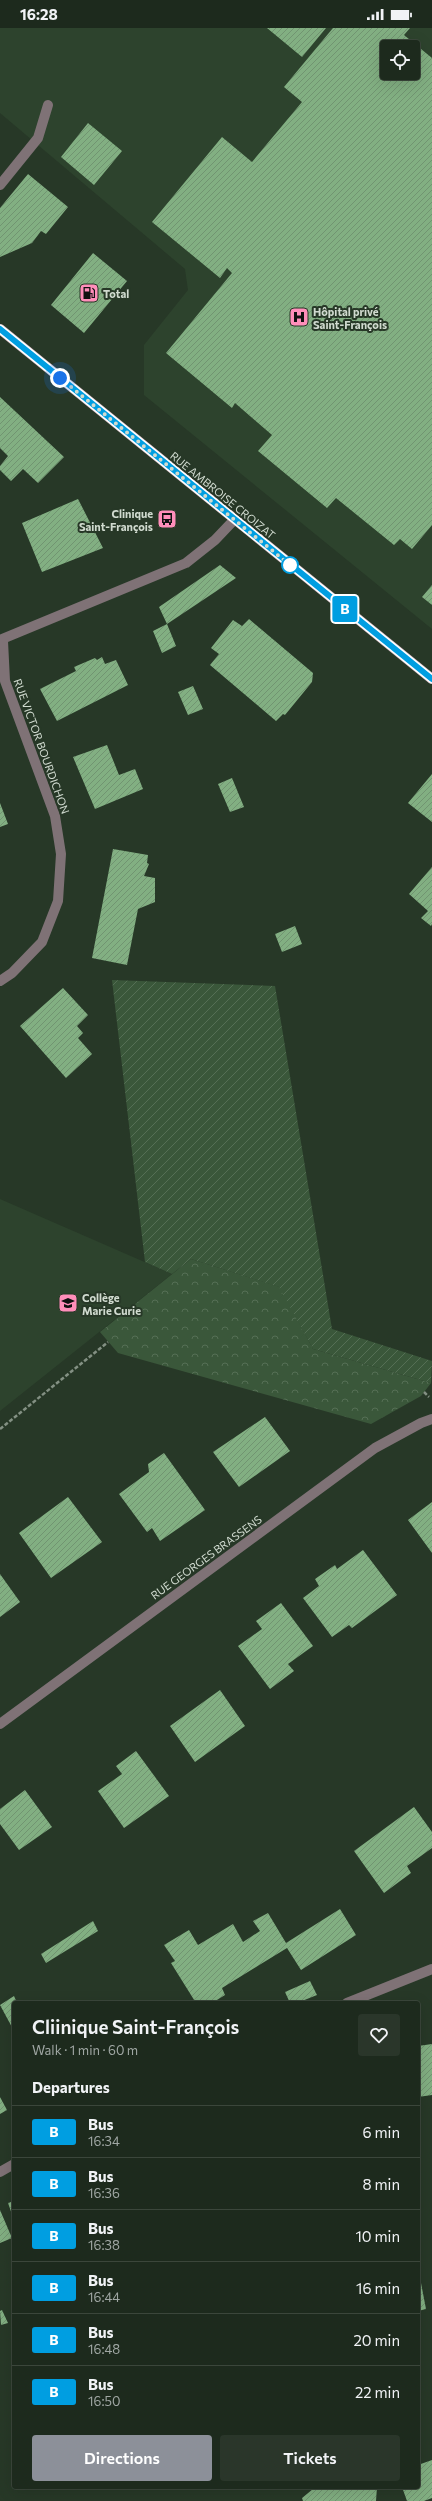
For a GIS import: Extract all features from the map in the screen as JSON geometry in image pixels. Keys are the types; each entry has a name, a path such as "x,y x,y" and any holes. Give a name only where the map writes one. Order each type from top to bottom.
{"main road":[{"name":"RUE AMBROISE CROIZAT","path":"0,329 432,679"}],"street":[{"path":"0,185 38,138 48,105"},
{"name":"RUE VICTOR BOURDICHON","path":"0,981 12,973 42,942 58,901 61,854 55,816 5,680 1,640 186,563 215,540 234,520"},
{"name":"RUE GEORGES BRASSENS","path":"0,1724 375,1448 421,1423 432,1419"},
{"path":"352,2001 432,1970"},
{"path":"0,2172 12,2165"}],"path":[{"path":"0,1429 108,1342"}],"shaded area":[{"name":"Hôpital privé Saint-François","path":"0,28 432,28 432,629 144,395 144,345 188,290 185,269 0,113"},
{"name":"Collège Marie Curie","path":"0,1199 172,1274 0,1411"}],"green space":[{"path":"112,980 275,986 332,1329 432,1361 431,1383 313,1349 279,1287 191,1259 172,1274 145,1262"},
{"path":"191,1259 280,1287 313,1349 431,1383 421,1396 371,1424 118,1353 100,1332"}],"building":[{"path":"267,28 326,28 302,57"},
{"path":"333,28 410,28 404,35 410,40 380,40 380,80 420,80 420,48 432,58 432,525 412,549 400,539 394,545 336,498 327,508 258,451 272,435 235,403 232,408 166,353 232,273 227,268 220,278 152,222 222,137 252,162 302,102 284,87"},
{"path":"88,123 122,151 94,185 61,157"},
{"path":"28,174 68,207 46,234 41,231 32,243 0,257 0,208"},
{"name":"Total","path":"93,253 127,281 84,333 51,305"},
{"path":"0,397 64,457 38,483 23,469 11,481 0,470 0,466 8,456 0,448"},
{"path":"78,499 103,548 42,572 22,523"},
{"path":"220,565 236,578 167,624 159,607"},
{"path":"432,585 432,605 422,597"},
{"path":"249,619 313,673 312,682 285,715 283,714 276,721 210,665 219,654 211,648 233,620 242,626"},
{"path":"167,624 176,646 162,653 153,631"},
{"path":"102,657 105,664 116,660 128,685 57,721 40,689 76,671 74,667 95,658 97,660"},
{"path":"193,686 203,709 188,715 178,692"},
{"path":"107,745 119,775 135,769 143,789 95,809 73,757"},
{"path":"432,774 432,822 408,803"},
{"path":"232,778 244,807 230,812 218,784"},
{"path":"0,803 8,824 0,827"},
{"path":"113,849 148,855 147,863 149,864 144,876 155,878 155,902 138,909 127,965 92,958"},
{"path":"432,867 431,926 421,918 428,911 409,894"},
{"path":"295,926 302,944 282,952 275,934"},
{"path":"63,988 88,1015 77,1026 83,1033 78,1038 92,1054 66,1078 20,1026"},
{"path":"265,1417 290,1451 239,1487 213,1452"},
{"path":"164,1453 205,1510 160,1541 152,1528 147,1532 119,1494 149,1472 148,1464"},
{"path":"68,1497 102,1542 51,1578 19,1533"},
{"path":"432,1502 432,1553 408,1520"},
{"path":"363,1550 397,1595 352,1628 349,1625 332,1637 303,1598 319,1586 315,1579 335,1565 337,1569"},
{"path":"0,1574 20,1602 0,1617"},
{"path":"281,1603 313,1646 288,1664 294,1671 270,1689 238,1646 262,1629 256,1621"},
{"path":"220,1690 245,1726 195,1762 170,1726"},
{"path":"136,1751 169,1796 124,1828 98,1791 122,1774 116,1766"},
{"path":"25,1790 52,1827 19,1850 0,1824 0,1809"},
{"path":"414,1807 432,1832 432,1848 407,1866 411,1873 384,1893 354,1851"},
{"path":"340,1909 356,1935 301,1970 287,1948 222,1988 225,1995 215,2001 195,2001 171,1963 175,1961 164,1945 189,1930 198,1945 233,1924 243,1942 260,1931 253,1921 268,1913 286,1943"},
{"path":"93,1921 98,1931 46,1963 41,1954"},
{"path":"310,1981 317,1995 302,2001 289,2001 285,1992"},
{"path":"14,1996 16,2001 12,2001 12,2027 0,2005"},
{"path":"432,2044 432,2095 420,2097 420,2046"},
{"path":"0,2097 7,2110 0,2114"},
{"path":"12,2202 12,2214 8,2203"},
{"path":"0,2210 12,2238 0,2243"},
{"path":"420,2283 426,2309 420,2310"},
{"path":"2,2310 8,2323 1,2325 0,2311"},
{"path":"432,2460 432,2498 424,2501 407,2501 403,2489 420,2489 420,2464"},
{"path":"313,2489 377,2489 376,2501 303,2501 302,2498"}],"bus line":[{"name":"B","path":"0,329 256,538 432,679"}],"place":[{"name":"Total","path":"89,293"},
{"name":"Hôpital privé Saint-François","path":"299,317"},
{"name":"Clinique Saint-François","path":"167,519"},
{"name":"Collège Marie Curie","path":"68,1303"}],"route":[{"path":"60,378 290,565"}]}
